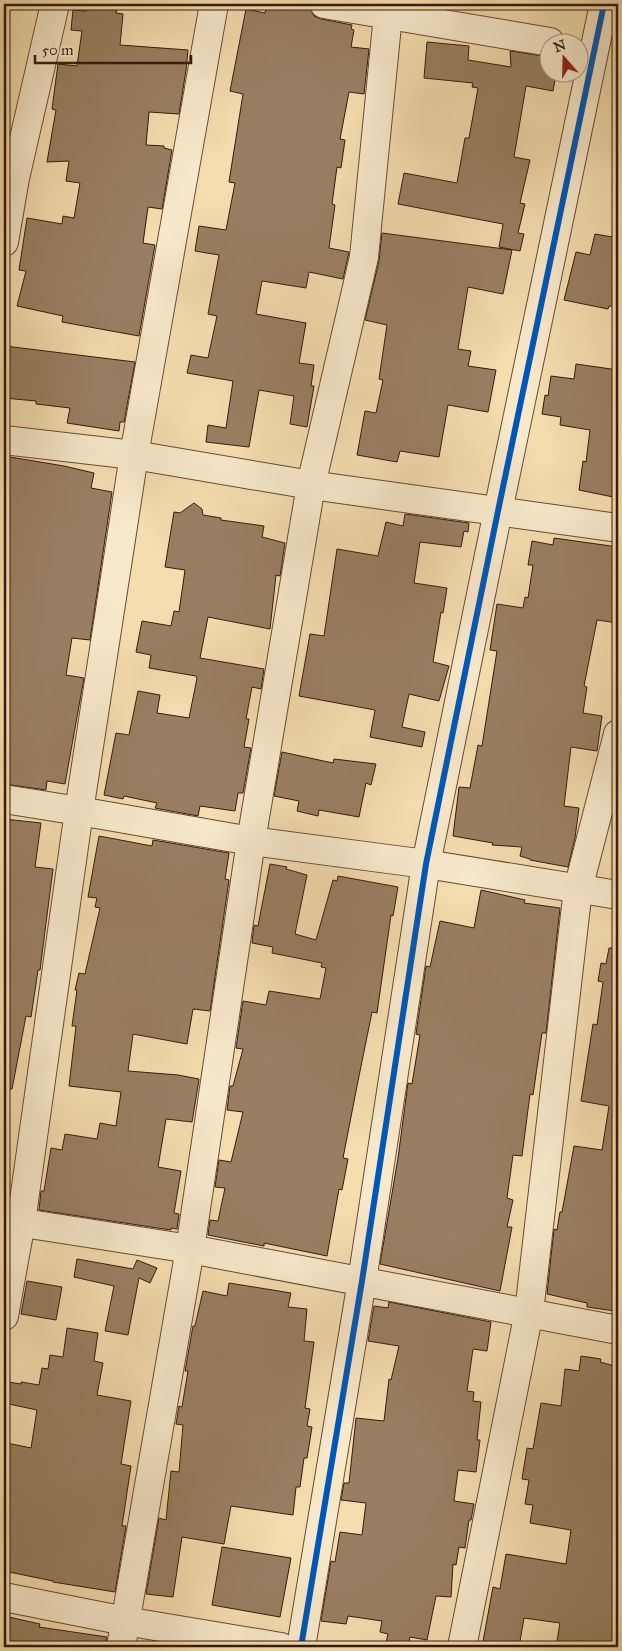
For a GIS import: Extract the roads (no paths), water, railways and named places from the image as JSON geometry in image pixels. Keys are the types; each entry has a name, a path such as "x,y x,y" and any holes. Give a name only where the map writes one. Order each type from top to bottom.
{"street":[{"path":"4,242 15,178 55,4"},
{"path":"4,1316 12,1221 79,811 134,455 214,4"},
{"path":"324,4 540,40"},
{"path":"301,1647 362,1281 426,864 498,511 597,50 604,4"},
{"path":"121,1647 190,1249 251,841 310,485 364,257 388,14"},
{"path":"4,440 134,455 310,485 618,528"},
{"path":"462,1647 529,1312 578,889 618,734"},
{"path":"4,800 251,841 426,864 618,895"},
{"path":"12,1221 190,1249 618,1330"},
{"path":"4,1596 125,1621 281,1647"}]}
